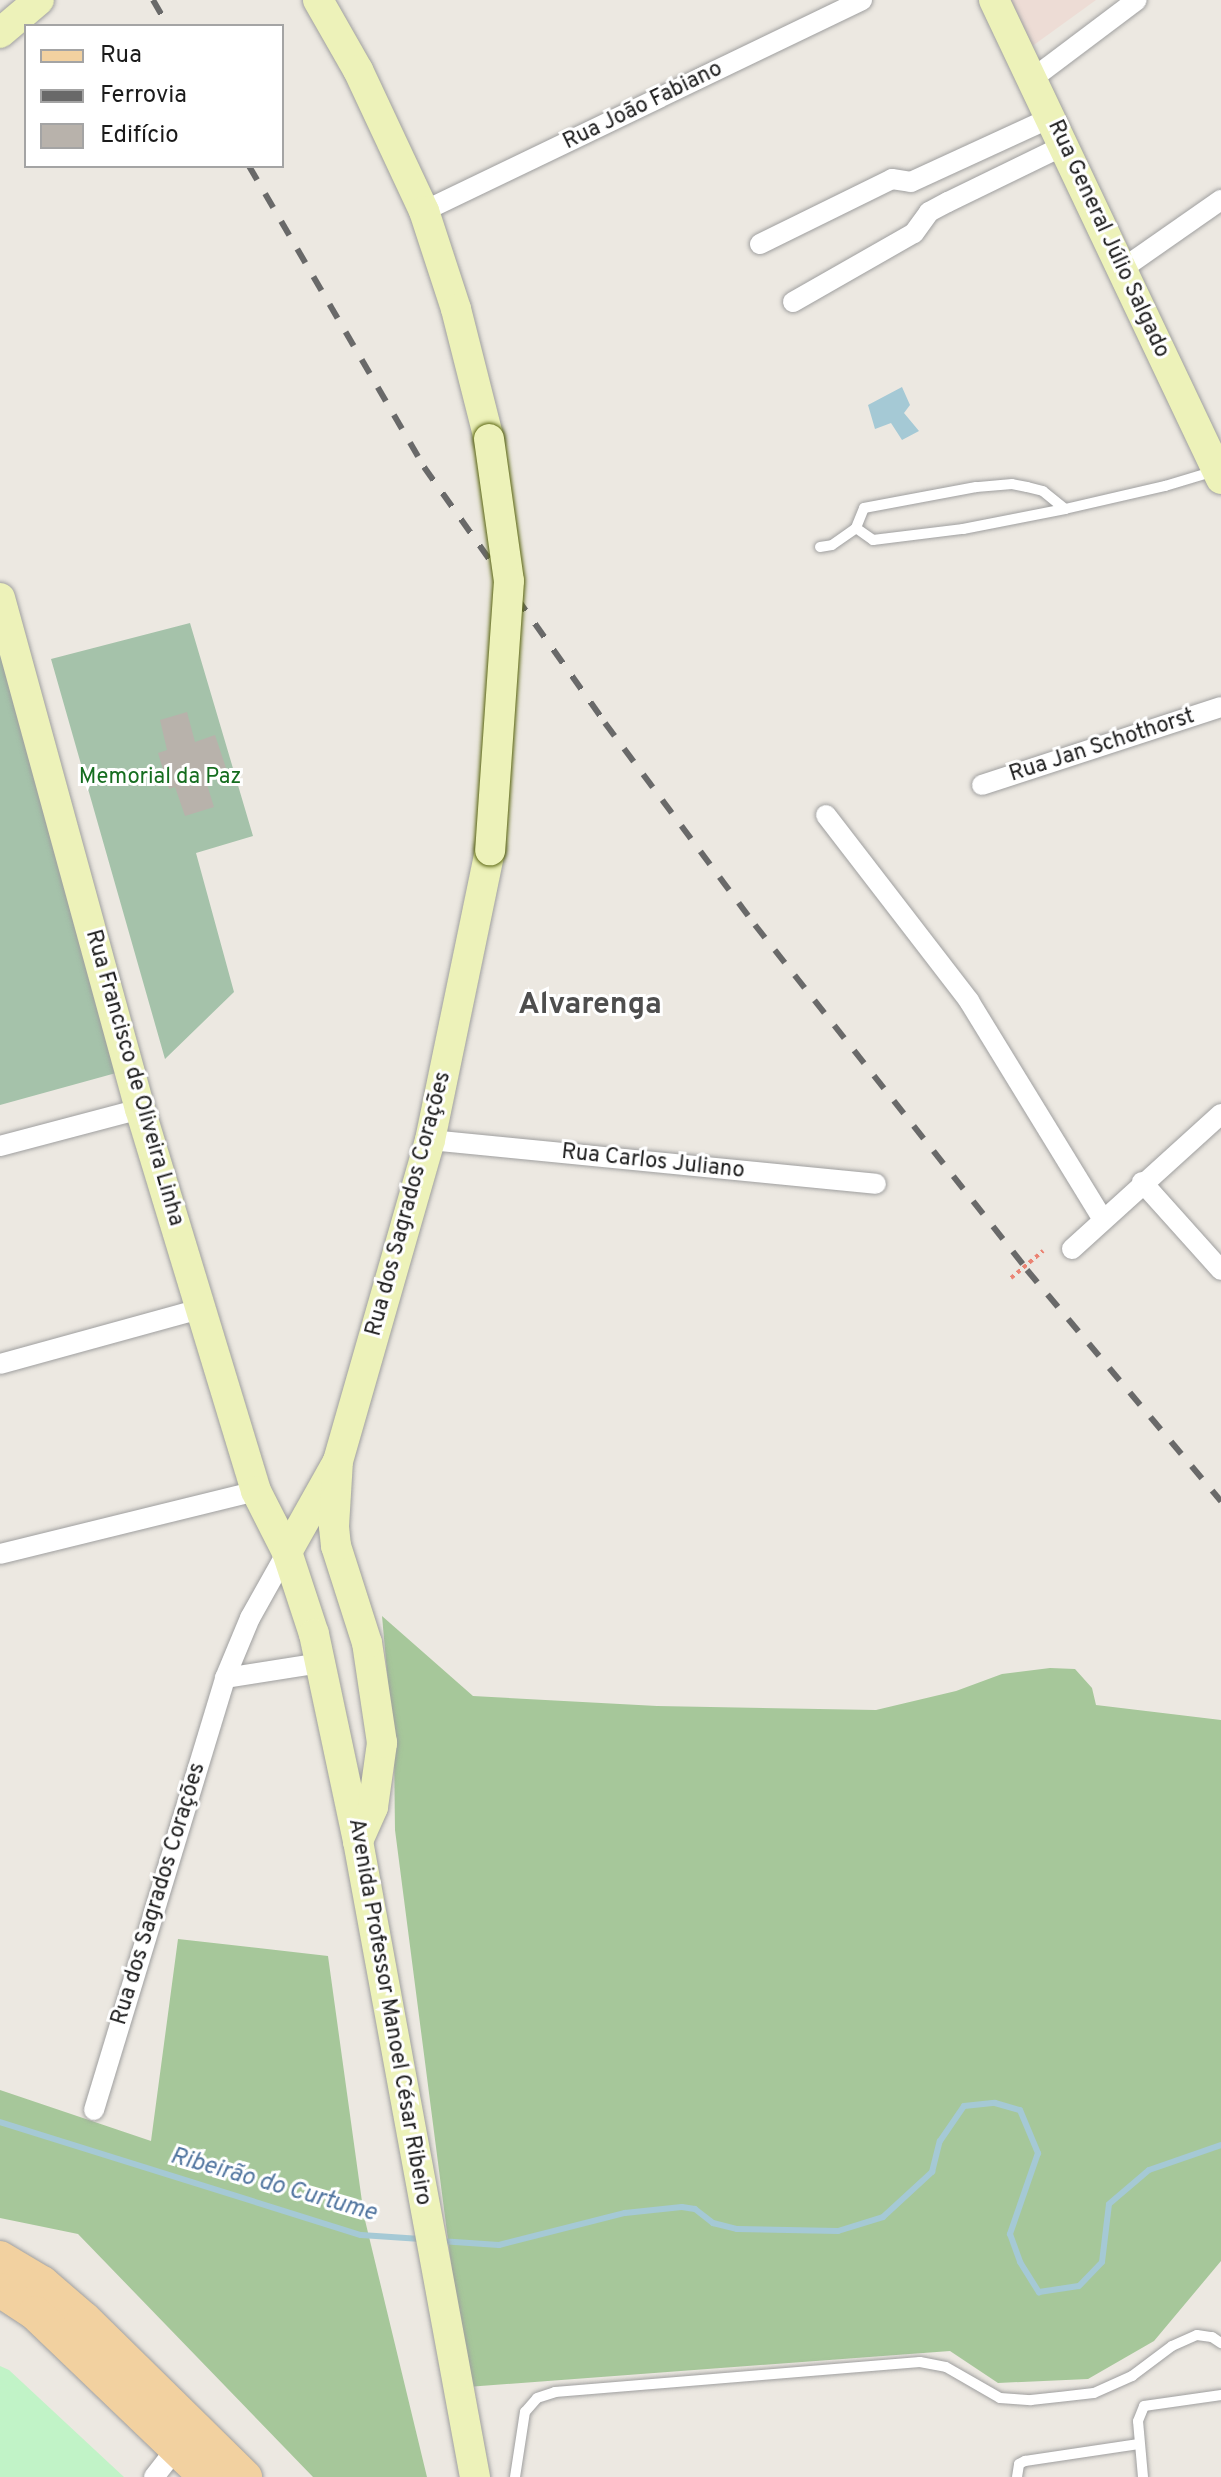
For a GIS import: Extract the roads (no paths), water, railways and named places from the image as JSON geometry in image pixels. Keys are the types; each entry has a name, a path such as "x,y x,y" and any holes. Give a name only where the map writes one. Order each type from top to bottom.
{"main road":[{"path":"0,33 39,0"},
{"name":"Rua dos Sagrados Corações","path":"318,0 358,70 424,211 456,309 489,439 509,581 490,850 430,1140 338,1461"},
{"name":"Rua General Júlio Salgado","path":"994,0 1218,469"},
{"name":"Rua Francisco de Oliveira Linha","path":"0,598 140,1109 203,1308 256,1491 287,1552"},
{"path":"287,1552 338,1461"},
{"path":"338,1461 334,1526 336,1546 367,1643 382,1743 373,1807 358,1841"},
{"name":"Avenida Professor Manoel César Ribeiro","path":"287,1552 321,1663 358,1841 475,2477"},
{"path":"321,1663 367,1643"},
{"path":"0,2258 42,2283 84,2319 245,2477"},
{"path":"0,2290 35,2313 206,2477"}],"street":[{"name":"Rua João Fabiano","path":"424,211 862,0"},
{"path":"1032,79 1137,0"},
{"path":"760,244 892,179 911,182 1050,118"},
{"path":"793,302 914,233 929,212 1063,146"},
{"path":"911,182 925,195 929,212"},
{"path":"1122,269 1221,200"},
{"name":"Rua Jan Schothorst","path":"982,785 1221,707"},
{"path":"826,815 969,1001 1102,1218"},
{"path":"0,1146 140,1109"},
{"path":"1072,1249 1102,1218 1221,1114"},
{"name":"Rua Carlos Juliano","path":"430,1140 876,1184"},
{"path":"1142,1182 1221,1270"},
{"path":"0,1364 203,1308"},
{"path":"0,1554 256,1491"},
{"name":"Rua dos Sagrados Corações","path":"94,2110 225,1678 250,1618 287,1552"},
{"path":"225,1678 321,1663"},
{"path":"154,2477 176,2449"}],"lane":[{"path":"856,528 873,540 963,529 1065,509 1218,469"},
{"path":"820,547 832,545 856,528 864,508 976,487 1012,484 1027,487 1043,491 1065,509"},
{"path":"515,2477 525,2412 537,2398 555,2392 920,2362 946,2367 1000,2398 1031,2400 1094,2393 1132,2376 1172,2346 1197,2335 1212,2337 1221,2343"},
{"path":"1143,2477 1138,2421 1144,2406 1221,2395"},
{"path":"1017,2477 1019,2464 1025,2461 1139,2444"}],"water":[{"path":"902,387 910,405 904,413 919,431 902,440 891,423 875,429 868,405"}],"waterway":[{"name":"Ribeirão do Curtume","path":"440,2241 499,2245 625,2213 682,2207 695,2209 713,2223 737,2229 838,2231 883,2217 932,2172 940,2141 964,2106 995,2103 1020,2110 1038,2153 1010,2234 1020,2262 1039,2292 1079,2286 1102,2262 1109,2204 1149,2170 1221,2145"},
{"name":"Ribeirão do Curtume","path":"0,2122 361,2235 421,2239"}],"railway":[{"path":"153,0 167,24"},
{"path":"250,168 424,467 605,723 755,925 1027,1270 1221,1501"}],"district":[{"name":"Alvarenga","path":"590,1006"}],"park label":[{"name":"Memorial da Paz","path":"160,778"}]}
